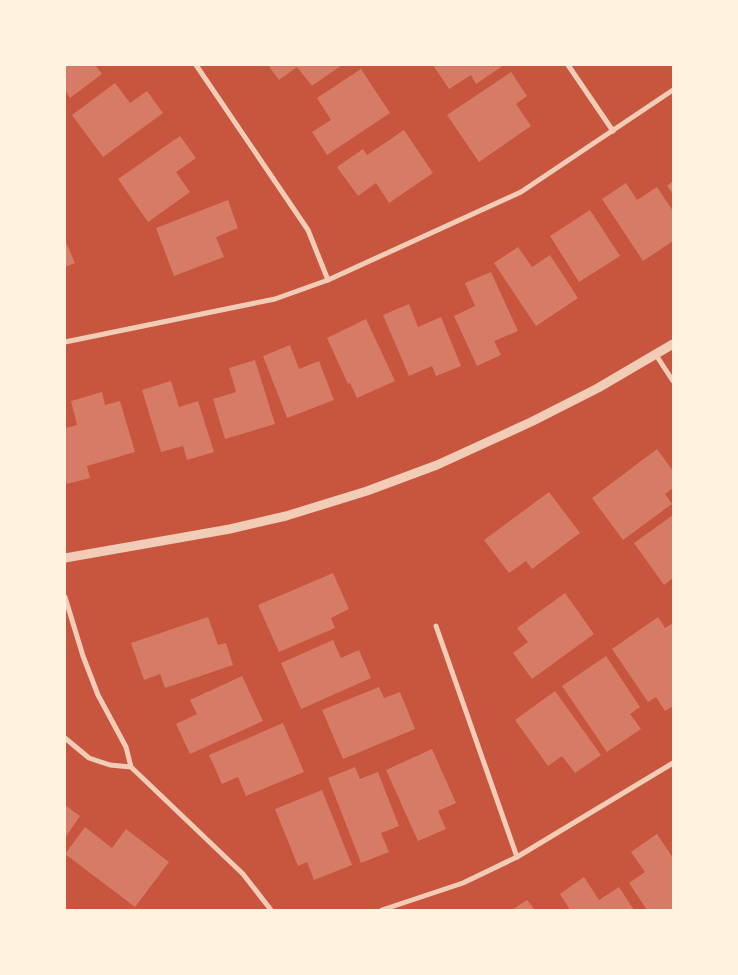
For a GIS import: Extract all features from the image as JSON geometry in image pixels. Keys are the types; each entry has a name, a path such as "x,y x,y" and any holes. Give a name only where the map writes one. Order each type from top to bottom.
{"street":[{"path":"196,65 308,230 328,280"},
{"path":"568,65 613,132"},
{"path":"65,342 275,299 328,280 521,192 673,90"},
{"path":"65,558 230,529 286,516 367,491 438,465 531,422 598,388 673,344"},
{"path":"656,355 673,381"},
{"path":"65,597 83,656 98,695 126,747 131,767 243,874 271,910"},
{"path":"436,626 517,857"},
{"path":"65,738 89,758 110,765 131,767"},
{"path":"382,910 463,882 517,857 673,763"}],"building":[{"path":"65,65 95,65 102,74 70,98 65,90"},
{"path":"268,65 342,65 312,86 297,67 279,80"},
{"path":"433,65 504,65 476,84 471,75 449,89"},
{"path":"361,69 390,113 327,155 312,132 331,120 317,98"},
{"path":"511,72 527,96 516,104 531,126 479,162 447,115"},
{"path":"115,83 130,103 147,91 163,113 103,157 72,115"},
{"path":"404,130 433,173 389,203 376,183 358,196 337,167 363,149 367,155"},
{"path":"180,136 196,158 176,172 190,192 148,222 118,179"},
{"path":"673,181 673,194 667,186"},
{"path":"626,183 637,200 657,187 673,211 673,241 643,261 602,199"},
{"path":"228,200 238,228 216,237 224,257 174,276 156,228"},
{"path":"590,210 620,256 579,282 550,236"},
{"path":"65,240 75,263 65,267"},
{"path":"518,247 532,267 550,255 578,298 536,326 494,263"},
{"path":"491,272 518,331 494,341 501,355 477,366 454,316 475,306 465,283"},
{"path":"409,304 418,327 441,317 461,366 436,376 432,366 409,376 383,315"},
{"path":"366,319 395,381 357,398 350,383 348,384 327,338"},
{"path":"290,345 299,369 319,361 334,400 287,418 263,356"},
{"path":"255,360 275,424 225,439 213,399 236,392 229,368"},
{"path":"171,381 179,407 198,401 214,452 187,460 183,446 161,452 142,390"},
{"path":"102,392 105,405 120,401 135,452 87,466 90,478 67,484 65,478 65,428 77,425 71,401"},
{"path":"657,449 673,471 673,488 665,494 672,504 623,540 592,498"},
{"path":"549,492 580,533 532,569 526,561 509,573 484,540"},
{"path":"673,515 673,578 664,585 634,543"},
{"path":"333,573 349,609 331,618 335,628 279,652 258,605"},
{"path":"565,593 594,634 532,679 513,653 528,642 517,628"},
{"path":"208,617 218,645 226,643 233,665 165,688 160,674 144,680 131,643"},
{"path":"658,617 665,628 673,623 673,706 665,711 656,697 648,702 612,649"},
{"path":"333,640 341,658 359,650 371,678 301,709 281,663"},
{"path":"606,656 640,707 630,714 641,729 607,752 562,686"},
{"path":"242,676 263,721 190,754 176,724 197,714 190,700"},
{"path":"379,687 384,698 400,692 415,729 343,759 322,710"},
{"path":"555,691 601,755 575,773 562,756 548,766 515,720"},
{"path":"283,723 304,772 246,796 238,777 222,784 209,755"},
{"path":"432,749 456,803 438,811 446,829 418,841 386,770"},
{"path":"355,767 360,779 378,772 399,826 381,833 389,852 361,863 328,778"},
{"path":"322,790 352,865 314,880 307,862 298,866 275,809"},
{"path":"65,805 80,816 65,838"},
{"path":"85,827 112,848 126,829 169,862 135,907 65,854"},
{"path":"657,834 673,858 673,908 670,910 647,910 629,883 645,872 631,852"},
{"path":"584,877 599,900 619,887 634,910 570,910 560,894"},
{"path":"527,900 535,910 512,910"}]}
